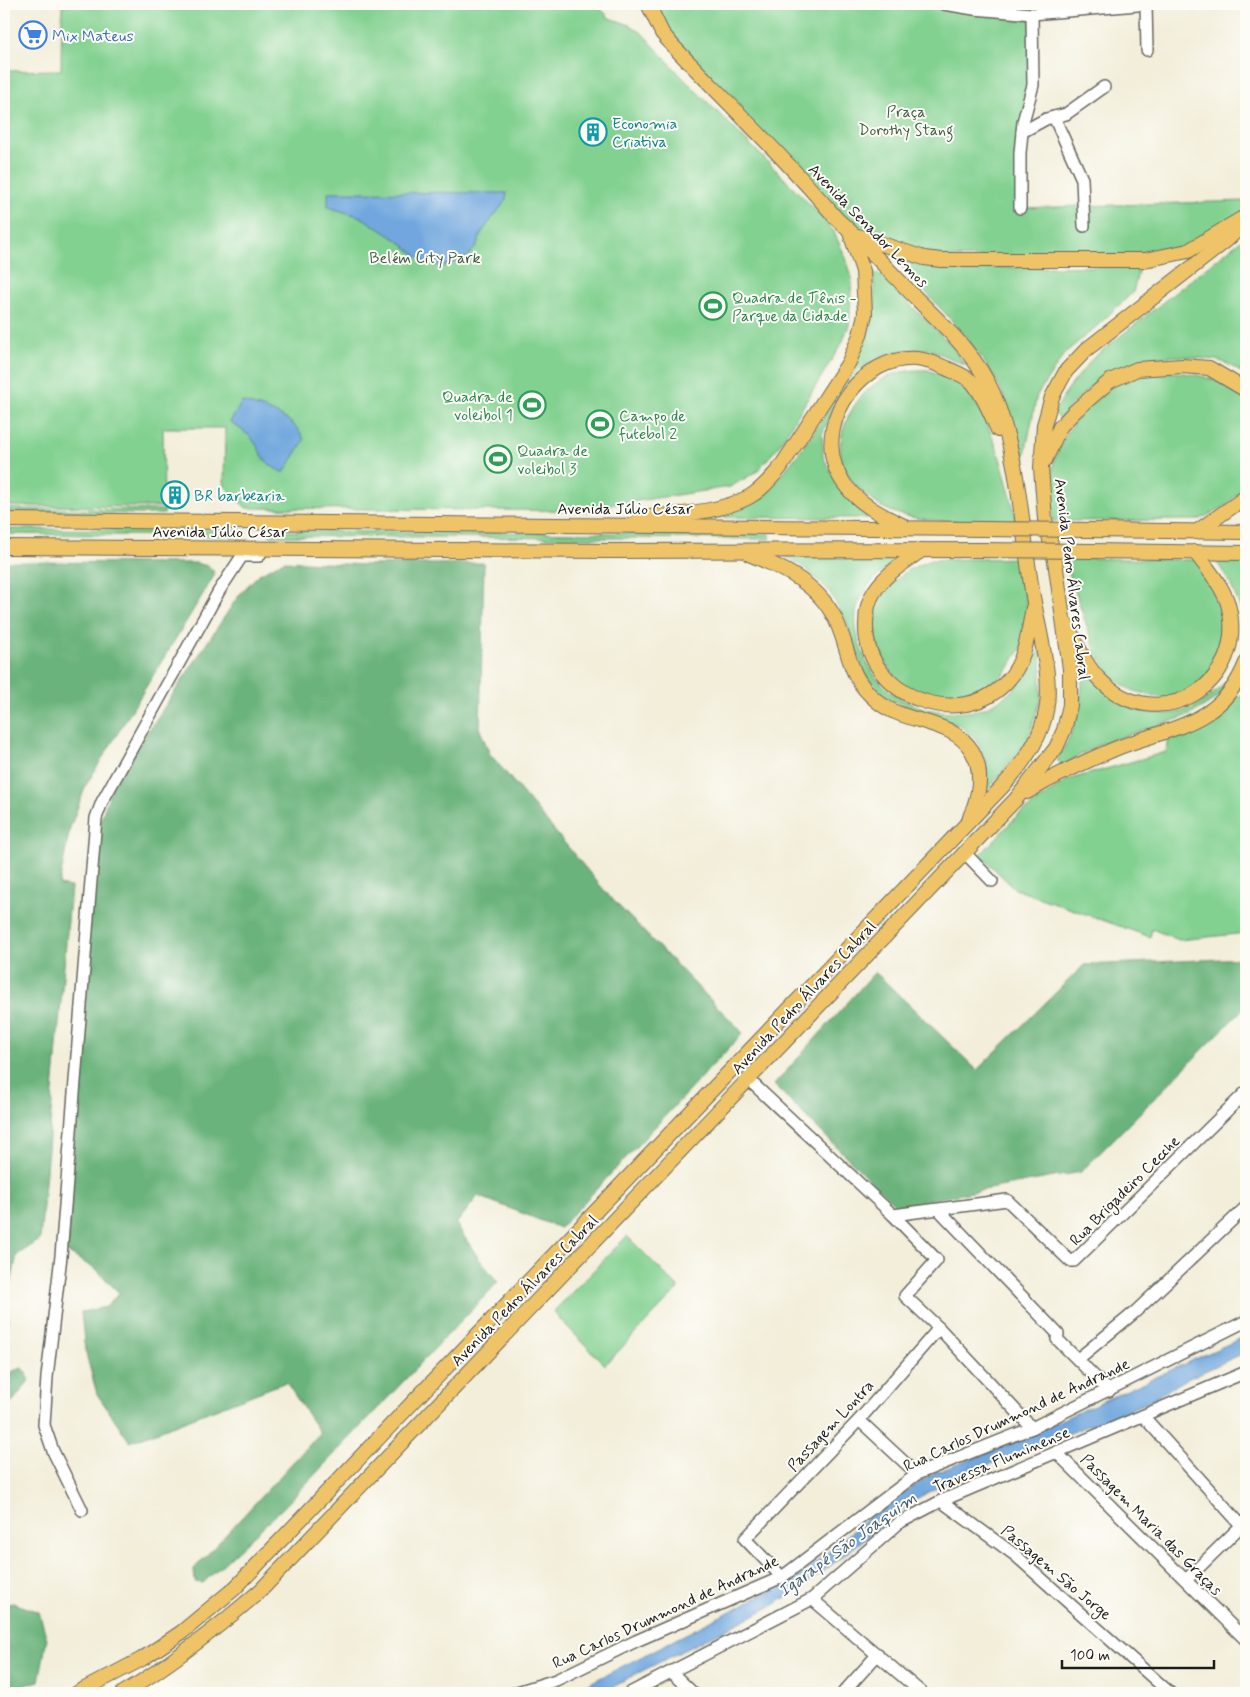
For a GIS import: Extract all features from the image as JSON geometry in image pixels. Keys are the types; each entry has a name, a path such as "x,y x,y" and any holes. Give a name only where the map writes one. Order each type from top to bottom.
{"main road":[{"name":"Avenida Senador Lemos","path":"648,4 662,33 852,233 949,330 983,371 1008,434 1020,495"},
{"path":"852,233 924,258 941,260 1145,260 1188,251 1246,216"},
{"name":"Avenida Pedro Álvares Cabral","path":"123,1693 164,1669 195,1646 261,1590 1016,799 1045,764 1056,748 1064,730 1070,706 1070,669 1045,519 1042,468 1044,425 1052,397 1066,371 1087,349 1227,240 1246,222"},
{"path":"584,525 709,509 750,497 767,484 780,468 848,362 860,335 865,314 863,271 852,233"},
{"path":"907,528 872,512 854,494 835,467 832,452 831,431 835,415 846,397 862,380 884,365 916,359 934,363 972,382 1000,433 1011,478 1020,495"},
{"path":"1042,468 1060,427 1074,412 1110,381 1138,369 1182,366 1208,368 1223,374 1246,390"},
{"name":"Avenida Pedro Álvares Cabral","path":"77,1693 142,1660 182,1632 235,1588 1020,768 1034,744 1044,721 1049,695 1048,666 1034,602 1020,495"},
{"path":"1196,532 1246,497"},
{"name":"Avenida Júlio César","path":"4,520 1246,532"},
{"name":"Avenida Júlio César","path":"4,547 741,551 983,550 1246,553"},
{"path":"922,550 894,570 873,592 867,608 866,619 866,646 877,667 896,689 915,700 933,705 960,706 984,699 999,690 1018,668 1024,651 1034,602"},
{"path":"741,551 777,565 810,586 828,606 838,625 851,668 856,678 878,703 903,716 946,729 968,746 977,761 979,782 976,803 966,824"},
{"path":"1062,615 1087,663 1100,681 1124,698 1148,704 1173,704 1192,698 1202,692 1217,678 1226,660 1232,641 1228,604 1196,552"},
{"path":"1016,799 1074,767 1119,748 1193,722 1212,711 1227,696 1242,675 1246,663"}],"street":[{"path":"944,4 974,9 1032,14 1149,4"},
{"path":"1146,4 1146,50"},
{"path":"1020,208 1022,132 1034,85 1032,14"},
{"path":"1022,132 1054,117 1066,114 1104,87"},
{"path":"1054,117 1082,179 1084,226"},
{"path":"82,1510 53,1451 44,1426 47,1378 62,1256 96,818 102,802 219,591 242,556 259,556 263,549"},
{"path":"964,852 992,881"},
{"path":"749,1080 893,1215 937,1260 906,1296 939,1328 1032,1428"},
{"name":"Rua Brigadeiro Cecche","path":"939,1210 1007,1200 1070,1261 1074,1261 1246,1092"},
{"name":"Rua Carlos Drummond de Andrande","path":"1078,1359 1134,1312 1246,1207"},
{"path":"893,1215 939,1210 1058,1334 1057,1339 1109,1391"},
{"name":"Rua Carlos Drummond de Andrande","path":"514,1693 556,1680 636,1641 782,1577 917,1474 1032,1428 1246,1321"},
{"name":"Passagem Lontra","path":"782,1577 745,1539 859,1420 939,1328"},
{"name":"Travessa Fluminense","path":"630,1693 812,1599 899,1523 941,1501 1246,1372"},
{"path":"1143,1416 1244,1523 1186,1580"},
{"path":"859,1420 917,1474"},
{"name":"Passagem Maria das Graças","path":"1056,1452 1246,1640"},
{"name":"Passagem São Jorge","path":"941,1501 1015,1555 1170,1693"},
{"path":"812,1599 922,1693"},
{"path":"842,1693 878,1654"},
{"path":"671,1672 693,1693"}],"green space":[{"name":"Belém City Park","path":"62,4 595,4 607,17 630,25 642,33 682,77 799,193 833,230 846,258 852,278 849,325 842,343 778,447 756,472 730,487 610,505 605,511 246,508 224,485 225,428 163,428 164,507 4,506 4,71 61,70"},
{"name":"Praça Dorothy Stang","path":"648,4 944,4 1032,14 1020,208 1246,201 1246,208 1217,233 1166,255 926,258 842,221 673,46"},
{"path":"1246,236 1246,375 1217,360 1175,356 1155,358 1119,368 1103,377 1088,389 1060,419 1054,413 1068,389 1093,358"},
{"path":"893,257 956,268 1140,266 1133,292 1066,352 1037,395 1023,464 1008,408 994,377 984,361 960,330"},
{"path":"873,273 879,274 951,345 965,365 929,349 903,350 878,357 857,371 840,395 822,434 823,457 839,487 868,518 715,517 757,497 777,479 827,412 843,386 867,337 874,313"},
{"path":"928,370 959,384 981,412 997,448 1017,521 930,520 897,513 882,507 871,499 852,481 843,468 840,448 842,433 854,406 863,394 887,377 904,371"},
{"path":"1150,373 1192,374 1210,379 1227,387 1246,401 1246,485 1227,505 1199,520 1053,521 1052,471 1062,442 1080,415 1104,393 1131,378"},
{"path":"4,509 164,510 164,514 4,513"},
{"path":"4,529 245,530 245,536 4,534"},
{"path":"270,531 770,534 770,539 270,536"},
{"path":"783,555 901,556 889,565 863,593 857,609 856,628 863,654 870,669 880,682 905,701 920,707 937,711 963,712 991,705 1008,694 1022,680 1041,646 1041,699 1027,742 985,793 987,762 976,740 960,725 918,713 886,697 866,677 846,621 829,591 805,568"},
{"path":"1022,558 1027,611 1020,650 1006,672 984,690 953,699 927,694 900,684 879,654 874,632 876,607 888,587 908,570 931,560"},
{"path":"1064,558 1195,560 1217,591 1225,612 1226,643 1214,672 1196,686 1172,699 1151,696 1129,689 1111,677 1095,650"},
{"path":"284,561 365,565 484,563 480,730 490,754 609,896 743,1033 560,1228 478,1196 456,1224 479,1259 498,1282 284,1507 203,1583 195,1582 194,1569 320,1433 286,1382 130,1442 97,1394 85,1350 81,1312 106,1307 119,1293 98,1271 67,1252 88,902 97,831 113,784 239,595 259,574"},
{"path":"1216,561 1246,561 1246,652 1235,678 1221,695 1190,715 1100,744 1063,765 1057,760 1074,726 1084,667 1101,686 1122,702 1149,712 1175,713 1187,710 1208,698 1226,682 1239,662 1244,639 1244,628 1240,608 1232,588"},
{"path":"4,562 196,563 208,566 213,570 214,576 86,785 70,828 59,885 71,887 40,1240 17,1255 8,1299 8,1321 4,1327"},
{"path":"1246,691 1246,933 1179,940 1152,929 1150,937 1015,889 980,855 1016,817 1067,780 1166,752 1168,737 1205,725"},
{"path":"1246,958 1246,1006 1081,1172 896,1206 774,1085 875,972 977,1070 1084,965"},
{"path":"627,1236 679,1288 605,1365 553,1312"},
{"path":"22,1368 30,1379 11,1404 4,1408 4,1374"},
{"path":"13,1603 39,1612 47,1639 39,1681 4,1691 4,1605"}],"water":[{"path":"328,192 507,193 506,200 482,232 476,247 467,257 445,266 426,264 400,242 361,217 328,207"},
{"path":"242,402 260,407 287,419 300,432 304,440 284,473 267,462 252,438 230,422"},
{"name":"Igarapé São Joaquim","path":"1246,1336 1246,1352 1185,1380 1144,1404 953,1479 916,1499 812,1580 774,1605 630,1677 604,1693 578,1693 588,1684 801,1575 876,1511 934,1473 988,1453"}],"place":[{"name":"Mix Mateus","path":"33,35"},
{"name":"Economia Criativa","path":"593,132"},
{"name":"Quadra de Tênis - Parque da Cidade","path":"713,306"},
{"name":"Quadra de voleibol 1","path":"532,405"},
{"name":"Campo de futebol 2","path":"600,424"},
{"name":"Quadra de voleibol 3","path":"498,459"},
{"name":"BR barbearia","path":"175,495"}]}
